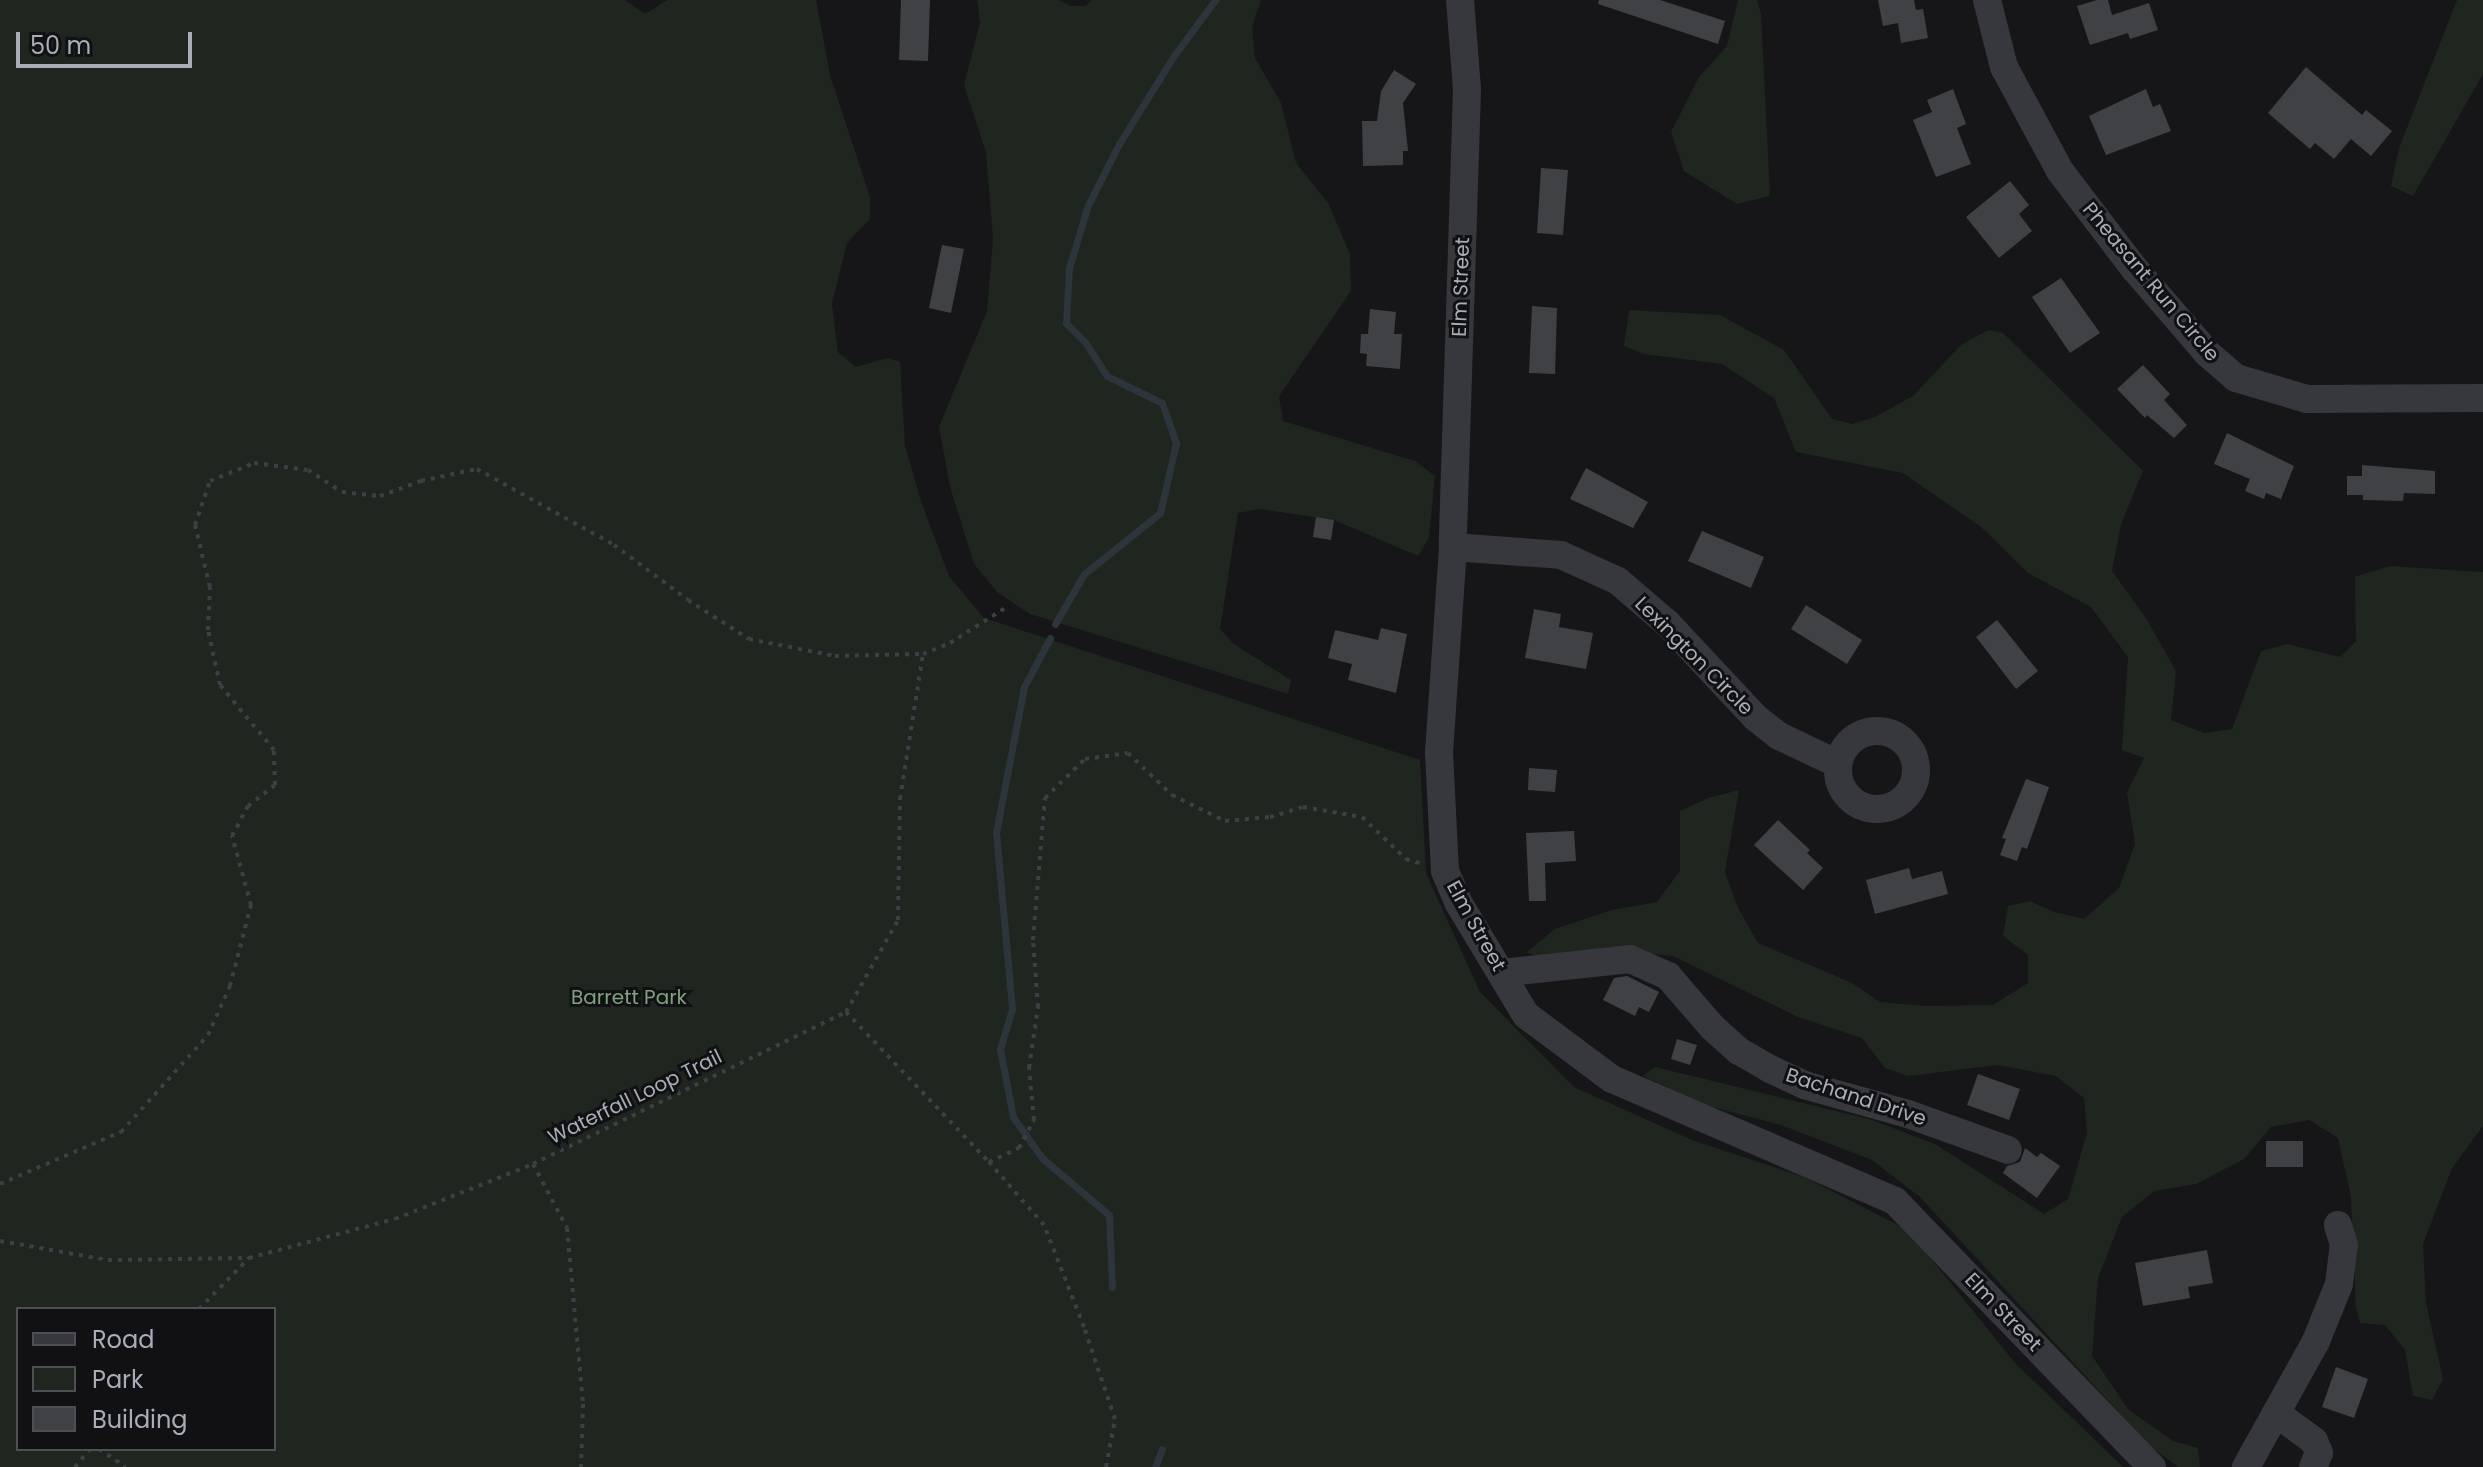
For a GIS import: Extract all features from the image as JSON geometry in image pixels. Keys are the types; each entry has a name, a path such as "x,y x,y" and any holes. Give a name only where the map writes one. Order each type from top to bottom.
{"street":[{"name":"Elm Street","path":"1460,0 1467,89 1453,547 1439,753 1445,871 1458,902 1526,1015 1612,1079 1895,1201 2152,1467"},
{"name":"Pheasant Run Circle","path":"1987,0 2004,67 2060,171 2152,289 2207,353 2236,378 2273,392 2307,399 2483,398"},
{"name":"Lexington Circle","path":"1453,547 1561,555 1618,581 1668,624 1756,718 1779,736 1838,764"},
{"name":"Bachand Drive","path":"1501,973 1630,959 1668,976 1721,1035 1739,1051 1770,1069 1804,1085 1908,1114 2008,1150"},
{"path":"2246,1467 2316,1341 2339,1284 2344,1245 2338,1225"},
{"path":"2276,1413 2314,1441 2319,1453 2313,1467"}],"path":[{"path":"0,1184 121,1132 208,1035 230,986 251,905 232,836 248,806 275,785 274,750 220,685 208,630 210,587 195,525 210,481 254,463 308,470 342,492 380,496 421,481 477,469 614,545 688,600 749,639 835,656 923,654 950,643 1005,608"},
{"path":"923,654 900,799 898,920 846,1012 989,1162 1044,1225 1115,1419 1107,1466"},
{"path":"989,1162 1019,1148 1034,1120 1029,1068 1038,1007 1033,940 1045,798 1085,759 1128,753 1172,795 1225,821 1270,817 1303,807 1362,817 1406,859 1445,871"},
{"name":"Waterfall Loop Trail","path":"581,1467 583,1404 567,1228 533,1164 846,1012"},
{"path":"0,1241 108,1260 249,1258 395,1219 533,1164"},
{"path":"201,1307 249,1258"},
{"path":"75,1467 88,1451"},
{"path":"102,1451 126,1467"}],"green space":[{"name":"Barrett Park","path":"0,0 625,0 645,14 667,0 816,0 830,75 870,197 870,219 847,243 832,304 838,352 856,367 888,358 900,362 905,446 922,504 949,576 984,618 1420,760 1426,873 1480,992 1574,1087 1692,1140 1804,1177 1908,1230 2015,1363 2123,1467 0,1467"},
{"path":"977,0 1059,0 1071,6 1086,6 1091,0 1261,0 1252,27 1255,58 1281,103 1296,163 1328,203 1350,254 1351,291 1279,396 1283,421 1415,461 1435,476 1429,538 1418,556 1334,520 1260,509 1238,513 1220,629 1234,644 1291,680 1288,694 1030,614 997,592 974,564 950,487 939,427 987,311 993,239 986,152 964,85 980,23"},
{"path":"1738,0 1757,0 1761,14 1770,196 1737,204 1684,171 1671,132 1699,77 1727,46"},
{"path":"2457,0 2483,0 2483,74 2413,196 2391,186 2399,148"},
{"path":"1629,310 1720,315 1784,350 1832,419 1852,424 1875,417 1913,396 1961,345 1988,330 2003,333 2143,471 2121,524 2112,571 2146,618 2176,671 2171,720 2204,733 2232,729 2261,651 2287,644 2340,657 2356,641 2355,577 2389,566 2483,572 2483,1126 2452,1168 2423,1244 2426,1303 2443,1379 2432,1400 2413,1396 2405,1350 2385,1325 2360,1323 2356,1307 2351,1197 2338,1138 2309,1120 2271,1127 2244,1159 2196,1184 2154,1191 2122,1217 2098,1278 2092,1356 2128,1409 2173,1441 2198,1448 2200,1467 2178,1467 2150,1446 1920,1197 1872,1160 1781,1125 1701,1104 1643,1076 1655,1067 1869,1119 1935,1144 2044,1214 2068,1199 2087,1133 2084,1098 2056,1076 1998,1065 1908,1076 1885,1068 1862,1038 1798,1017 1673,956 1616,950 1546,961 1527,952 1555,929 1612,910 1657,902 1680,871 1680,811 1708,798 1739,790 1725,872 1738,908 1758,943 1852,983 1880,1002 1924,1006 1993,1005 2028,983 2028,955 2003,936 2008,906 2030,901 2054,912 2084,919 2119,888 2135,844 2127,792 2144,758 2122,750 2128,657 2091,607 2028,573 1981,527 1903,473 1796,452 1774,398 1722,364 1644,354 1624,346"}],"building":[{"path":"901,0 930,0 928,61 899,60"},
{"path":"1599,0 1660,0 1725,21 1718,44 1598,4"},
{"path":"1878,0 1914,0 1916,10 1923,9 1928,38 1901,43 1898,23 1883,26"},
{"path":"2108,0 2112,15 2149,3 2158,30 2130,39 2128,33 2090,45 2077,6"},
{"path":"2306,67 2362,115 2366,110 2392,131 2371,156 2351,139 2334,159 2315,143 2310,149 2268,113"},
{"path":"1394,70 1416,84 1403,103 1408,151 1403,151 1403,165 1363,166 1362,121 1377,121 1381,91"},
{"path":"1953,89 1966,124 1957,128 1971,164 1936,177 1913,120 1932,112 1927,100"},
{"path":"2146,89 2153,107 2160,104 2171,131 2106,155 2089,116"},
{"path":"1541,168 1568,170 1563,235 1537,233"},
{"path":"2010,181 2029,205 2019,214 2032,231 1999,258 1966,217"},
{"path":"942,245 964,249 951,313 929,308"},
{"path":"2061,278 2100,333 2070,353 2032,297"},
{"path":"1532,306 1557,308 1555,374 1529,373"},
{"path":"1370,309 1396,312 1394,334 1402,334 1400,369 1366,366 1367,354 1360,353 1361,334 1368,334"},
{"path":"2143,365 2170,394 2164,400 2187,425 2174,438 2147,415 2145,418 2117,389"},
{"path":"2227,433 2294,466 2281,499 2266,493 2264,499 2245,491 2250,479 2214,464"},
{"path":"2362,465 2435,471 2435,494 2404,493 2403,501 2363,500 2363,495 2347,495 2347,476 2362,476"},
{"path":"1586,468 1648,502 1633,528 1570,499"},
{"path":"1316,517 1334,520 1331,540 1313,537"},
{"path":"1702,531 1764,557 1751,588 1688,561"},
{"path":"1806,605 1862,640 1847,664 1791,629"},
{"path":"1534,609 1561,614 1559,627 1593,633 1586,669 1525,658"},
{"path":"1997,620 2038,671 2016,689 1976,637"},
{"path":"1381,628 1407,634 1396,693 1348,680 1352,664 1328,658 1335,630 1378,640"},
{"path":"1529,768 1557,770 1555,792 1528,790"},
{"path":"2026,779 2049,787 2027,849 2022,847 2017,861 2000,855 2006,839 2002,838"},
{"path":"1778,820 1810,850 1807,853 1823,868 1803,890 1754,845"},
{"path":"1574,831 1576,861 1545,863 1546,901 1529,901 1526,833"},
{"path":"1909,868 1912,879 1942,871 1948,894 1875,914 1866,880"},
{"path":"1627,976 1659,992 1649,1012 1639,1007 1635,1016 1603,1000 1614,978"},
{"path":"1677,1039 1697,1045 1690,1065 1671,1059"},
{"path":"1978,1074 2020,1089 2009,1120 1967,1105"},
{"path":"2266,1141 2303,1141 2303,1167 2266,1167"},
{"path":"2025,1148 2037,1157 2041,1153 2060,1166 2037,1198 2003,1173 2007,1166 2020,1162"},
{"path":"2207,1250 2213,1283 2188,1287 2190,1298 2143,1306 2135,1263"},
{"path":"2336,1367 2368,1379 2354,1418 2322,1407"}],"waterway":[{"path":"1055,624 1084,574 1160,513 1176,443 1162,403 1107,376 1085,342 1066,323 1069,268 1088,205 1119,144 1173,57 1215,0"},
{"path":"1050,638 1024,687 996,832 1012,1009 1000,1049 1013,1117 1042,1158 1109,1215 1112,1287"},
{"path":"1155,1467 1162,1449"}]}
